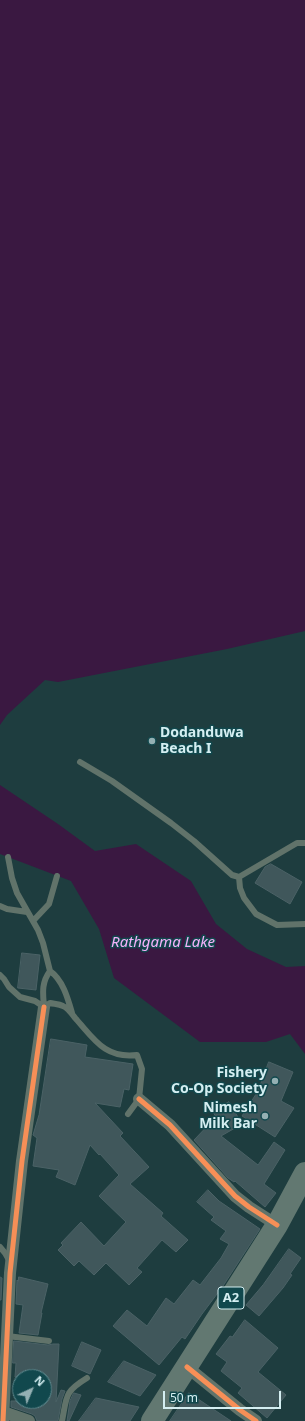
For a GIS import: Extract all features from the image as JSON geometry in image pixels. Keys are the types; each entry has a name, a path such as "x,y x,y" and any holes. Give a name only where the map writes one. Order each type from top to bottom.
{"highway":[{"name":"A2","path":"152,1421 277,1225 305,1173"}],"street":[{"path":"29,1421 3,1417 3,1351 7,1336 11,1263 22,1161 44,1007"},
{"path":"139,1099 170,1125 235,1196 249,1208 277,1225"},
{"path":"187,1368 256,1421"}],"lane":[{"path":"80,762 112,781 171,822 232,875 239,877 297,843 305,843"},
{"path":"8,857 12,878 17,893 43,942 50,971 61,983 73,1015"},
{"path":"33,921 49,904 57,876"},
{"path":"239,877 240,888 244,898 256,914 277,926 305,924"},
{"path":"0,906 27,912"},
{"path":"44,1007 42,989 45,978 50,971"},
{"path":"0,975 9,987 20,997 35,1001 44,1007"},
{"path":"44,1007 50,1003 62,1005 73,1015 93,1040 105,1050 116,1054 129,1056 137,1055 142,1069 139,1099 128,1114"},
{"path":"0,1247 11,1263"},
{"path":"7,1336 49,1341"},
{"path":"62,1421 66,1397 77,1384 87,1378"}],"water":[{"path":"0,0 305,0 305,631 227,649 58,682 45,680 7,715 0,725"},
{"name":"Rathgama Lake","path":"0,785 95,851 136,844 191,881 216,924 247,949 286,967 305,966 305,1054 290,1034 266,1042 200,1042 114,978 99,929 71,881 0,854"}],"building":[{"path":"271,864 302,882 290,904 255,883 265,867"},
{"path":"22,953 40,955 36,990 18,988"},
{"path":"51,1039 87,1045 85,1057 133,1064 129,1090 124,1089 120,1107 95,1103 123,1133 120,1136 149,1167 130,1184 163,1213 161,1216 188,1240 176,1252 162,1240 137,1268 142,1272 129,1285 106,1263 94,1275 79,1261 74,1266 58,1250 63,1245 61,1243 81,1222 104,1246 126,1222 99,1196 119,1175 90,1145 75,1185 56,1177 59,1170 33,1166 37,1138 33,1135 39,1115"},
{"path":"269,1062 293,1072 281,1101 294,1108 275,1137 242,1116 258,1091"},
{"path":"229,1102 242,1124 221,1136 258,1165 274,1142 285,1150 264,1184 276,1193 265,1207 235,1181 234,1182 228,1178 194,1140 216,1117 213,1112"},
{"path":"208,1190 219,1201 260,1229 223,1286 185,1339 182,1337 159,1365 113,1326 127,1310 147,1326 166,1298 174,1304 193,1280 200,1285 221,1258 229,1244 220,1239 226,1231 211,1220 214,1217 197,1202"},
{"path":"289,1249 301,1258 290,1274 292,1275 283,1288 259,1316 246,1305 263,1285"},
{"path":"0,1277 2,1278 1,1300 0,1300"},
{"path":"19,1277 48,1284 41,1313 38,1335 19,1333 23,1305 16,1304 17,1280 18,1281"},
{"path":"245,1320 278,1348 258,1372 286,1395 267,1418 238,1393 242,1388 221,1371 227,1362 216,1354"},
{"path":"14,1341 48,1345 59,1344 56,1402 61,1390 65,1391 58,1421 37,1421 35,1416 32,1414 17,1409 52,1409 52,1369 16,1369 16,1363 13,1363"},
{"path":"82,1342 101,1350 90,1374 72,1366"},
{"path":"124,1361 156,1375 140,1396 108,1382"},
{"path":"74,1393 81,1395 69,1421 67,1421 70,1401"},
{"path":"189,1393 231,1421 170,1421"},
{"path":"96,1398 139,1407 130,1421 79,1421"}],"cycle path":[{"path":"3,1421 10,1273 22,1161 44,1007"},
{"path":"139,1099 170,1125 235,1196 277,1225"},
{"path":"187,1367 256,1421"}],"place":[{"name":"Dodanduwa Beach I","path":"152,741"},
{"name":"Fishery Co-Op Society","path":"275,1081"},
{"name":"Nimesh Milk Bar","path":"265,1116"}]}
